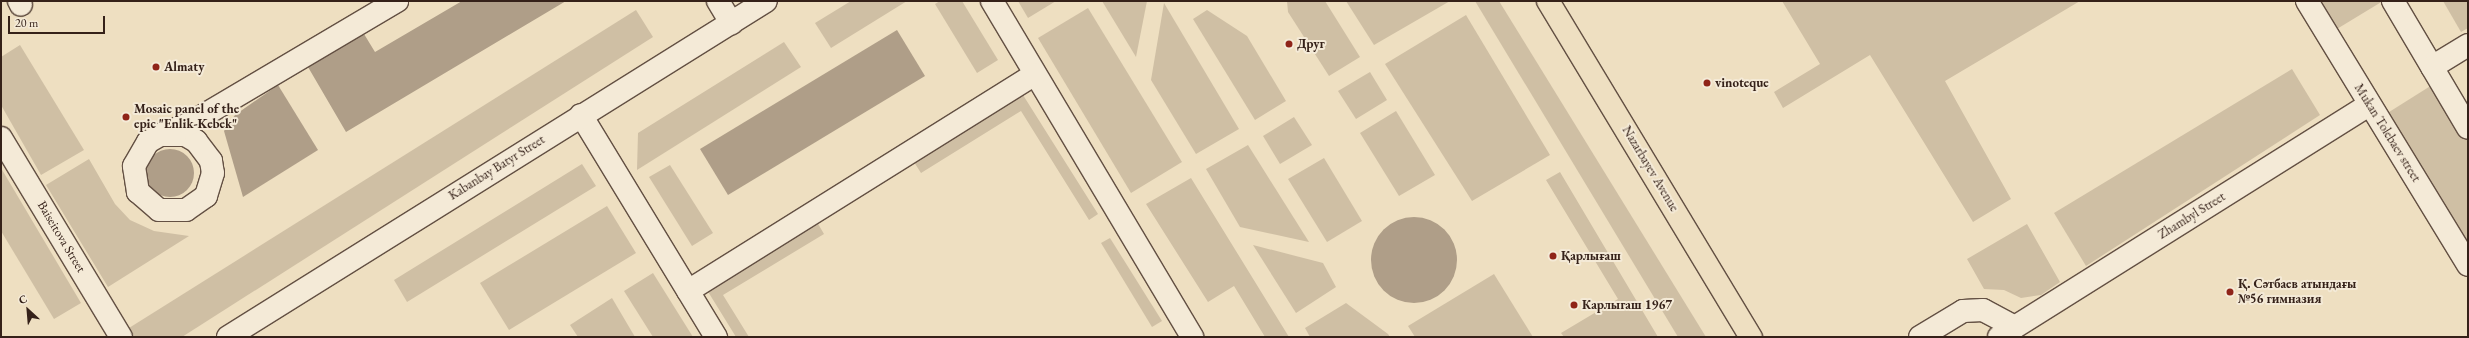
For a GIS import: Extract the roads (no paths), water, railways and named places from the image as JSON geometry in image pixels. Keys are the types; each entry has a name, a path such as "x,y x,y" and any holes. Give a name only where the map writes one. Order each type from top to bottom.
{"main road":[{"name":"Nazarbayev Avenue","path":"1548,1 1751,337"}],"street":[{"path":"228,101 213,112 206,126 211,160 211,185 197,204 186,210 159,210 138,192 134,166 139,153 160,135 190,124 228,101 397,1"},
{"path":"718,1 731,23"},
{"name":"Kabanbay Batyr Street","path":"228,337 581,115 766,1"},
{"path":"992,1 1192,337"},
{"name":"Mukan Tolebaev street","path":"2307,1 2369,105 2468,265"},
{"path":"2393,1 2468,128"},
{"path":"2432,67 2468,45"},
{"path":"688,290 1035,74"},
{"name":"Zhambyl Street","path":"1920,337 1964,311 1983,310 2007,332 2369,105"},
{"path":"581,115 716,337"},
{"path":"160,135 173,134 191,138 205,150 211,160"},
{"name":"Baiseitova Street","path":"1,138 121,337"}],"place":[{"name":"Друг","path":"1289,44"},
{"name":"Almaty","path":"156,67"},
{"name":"vinoteque","path":"1707,83"},
{"name":"Mosaic panel of the epic \"Enlik-Kebek\"","path":"126,117"},
{"name":"Қарлығаш","path":"1553,256"},
{"name":"Қ. Сәтбаев атындағы №56 гимназия","path":"2230,292"},
{"name":"Карлыгаш 1967","path":"1574,305"}]}
